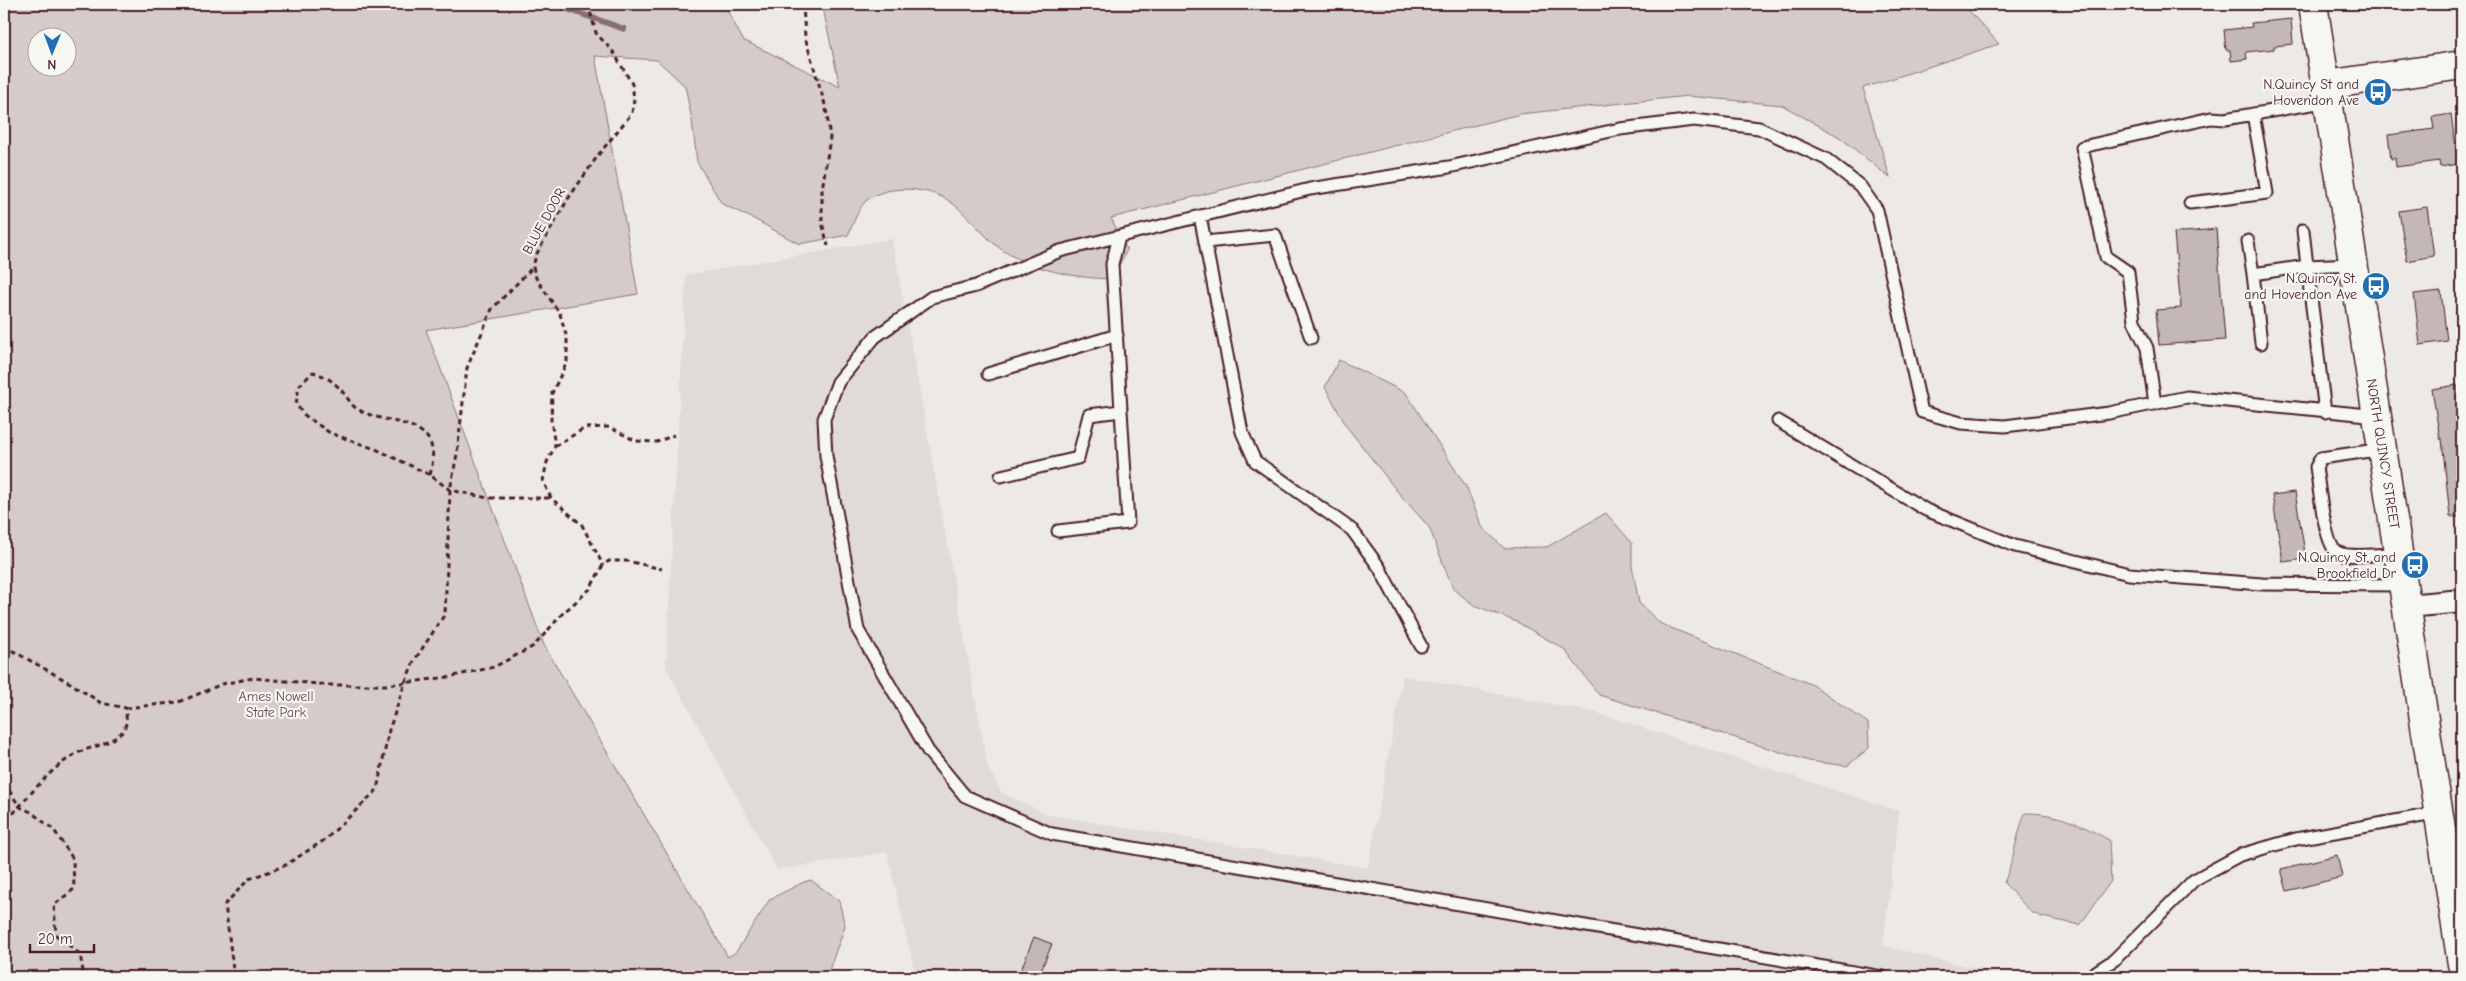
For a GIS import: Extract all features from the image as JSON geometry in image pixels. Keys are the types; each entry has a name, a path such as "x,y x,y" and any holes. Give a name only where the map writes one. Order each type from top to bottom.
{"main road":[{"name":"NORTH QUINCY STREET","path":"2313,4 2439,813 2458,903 2462,964"},
{"path":"2327,93 2462,65"}],"street":[{"path":"2405,596 2462,601"}],"lane":[{"path":"2155,404 2147,348 2134,321 2128,272 2106,257 2082,147 2211,118 2225,119 2253,114 2327,93"},
{"path":"2190,203 2266,193 2253,114"},
{"path":"1882,977 1052,834 965,796 928,751 858,630 826,456 824,419 838,382 875,337 932,297 976,286 1060,251 1310,189 1449,167 1620,129 1694,120 1759,128 1826,159 1860,186 1876,210 1922,412 1961,423 2005,426 2108,414 2187,397 2378,416"},
{"path":"1200,216 1242,432 1255,461 1352,530 1379,567 1421,646"},
{"path":"2303,230 2325,412"},
{"path":"1206,242 1276,235 1311,338"},
{"path":"1058,531 1128,523 1112,264 1119,237"},
{"path":"2248,241 2261,343"},
{"path":"2253,274 2307,266 2354,264"},
{"path":"988,374 1117,335"},
{"path":"1001,476 1078,458 1089,415 1121,411"},
{"path":"1778,421 1926,510 2015,546 2129,574 2405,596"},
{"path":"2383,449 2321,458 2316,467 2329,542 2338,552 2353,555 2399,553"},
{"path":"2088,977 2114,960 2194,880 2240,855 2296,839 2439,813"}],"path":[{"name":"BLUE DOOR","path":"555,446 551,420 552,393 567,362 566,338 560,314 536,278 533,267 536,255 568,199 599,154 632,114 634,100 632,84 618,59 596,33 588,4"},
{"path":"803,4 805,37 826,108 830,138 822,190 822,222 828,246"},
{"path":"234,977 225,904 249,879 284,866 326,839 377,790 389,730 405,683 414,661 445,614 450,490 457,454 467,368 492,309 533,267"},
{"path":"430,475 434,460 430,442 416,428 356,408 328,377 313,372 299,386 296,404 303,414 330,433 378,450 430,475 450,490 488,498 551,498"},
{"path":"603,565 582,525 551,498 543,481 546,462 555,446 585,428 610,427 636,441 657,442 674,435"},
{"path":"4,646 72,684 101,703 126,708 179,702 222,684 252,678 330,685 405,683 449,677 494,667 534,646 562,614 590,589 603,565 609,561 627,560 662,568"},
{"path":"4,823 20,807 46,774 74,754 108,743 123,732 126,708"},
{"path":"4,783 20,807 31,812 54,830 73,859 74,889 54,904 56,935 80,954 84,977"}],"shaded area":[{"path":"892,239 988,769 1002,793 1049,815 1368,868 1403,676 1594,712 1899,811 1883,946 1990,972 1990,977 916,977 887,852 777,870 666,667 686,275"}],"green space":[{"name":"Ames Nowell State Park","path":"4,4 724,4 743,40 840,87 822,4 1963,4 1999,44 1863,88 1890,178 1841,138 1782,105 1688,96 1520,114 1111,218 1127,250 1112,279 1069,275 1027,263 995,245 952,203 933,193 909,189 885,191 866,201 848,235 799,244 722,204 697,162 692,120 685,86 657,60 595,56 638,294 426,330 544,645 728,957 736,952 770,899 811,880 839,901 845,926 828,973 835,973 836,977 4,977"},
{"path":"1339,360 1406,393 1467,488 1482,527 1504,548 1547,547 1606,513 1632,543 1632,566 1639,603 1661,624 1813,685 1868,723 1869,748 1847,766 1809,761 1599,695 1564,649 1517,622 1474,605 1453,589 1429,527 1397,491 1347,427 1325,387"},
{"path":"2025,813 2048,815 2068,820 2109,840 2111,881 2080,925 2042,917 2031,912 2004,883"}],"building":[{"path":"2291,19 2293,44 2274,46 2274,49 2246,52 2247,59 2231,61 2230,50 2226,50 2224,30 2252,27 2251,23"},
{"path":"2451,114 2458,164 2440,167 2439,161 2396,167 2395,158 2391,159 2388,135 2434,129 2432,117"},
{"path":"2427,207 2434,256 2407,261 2399,211"},
{"path":"2216,229 2225,340 2159,345 2156,310 2181,308 2174,233"},
{"path":"2441,291 2447,341 2420,345 2414,294"},
{"path":"2457,385 2462,417 2462,517 2450,517 2442,439 2440,439 2432,389"},
{"path":"2295,492 2306,559 2283,562 2272,495"},
{"path":"2337,855 2342,877 2287,891 2281,869"},
{"path":"1034,937 1052,944 1038,977 1020,972"}],"waterway":[{"path":"553,4 624,29"}],"place":[{"name":"N.Quincy St and Hovendon Ave","path":"2378,92"},
{"name":"N.Quincy St. and Hovendon Ave","path":"2376,286"},
{"name":"N.Quincy St. and Brookfield Dr","path":"2415,565"}]}
